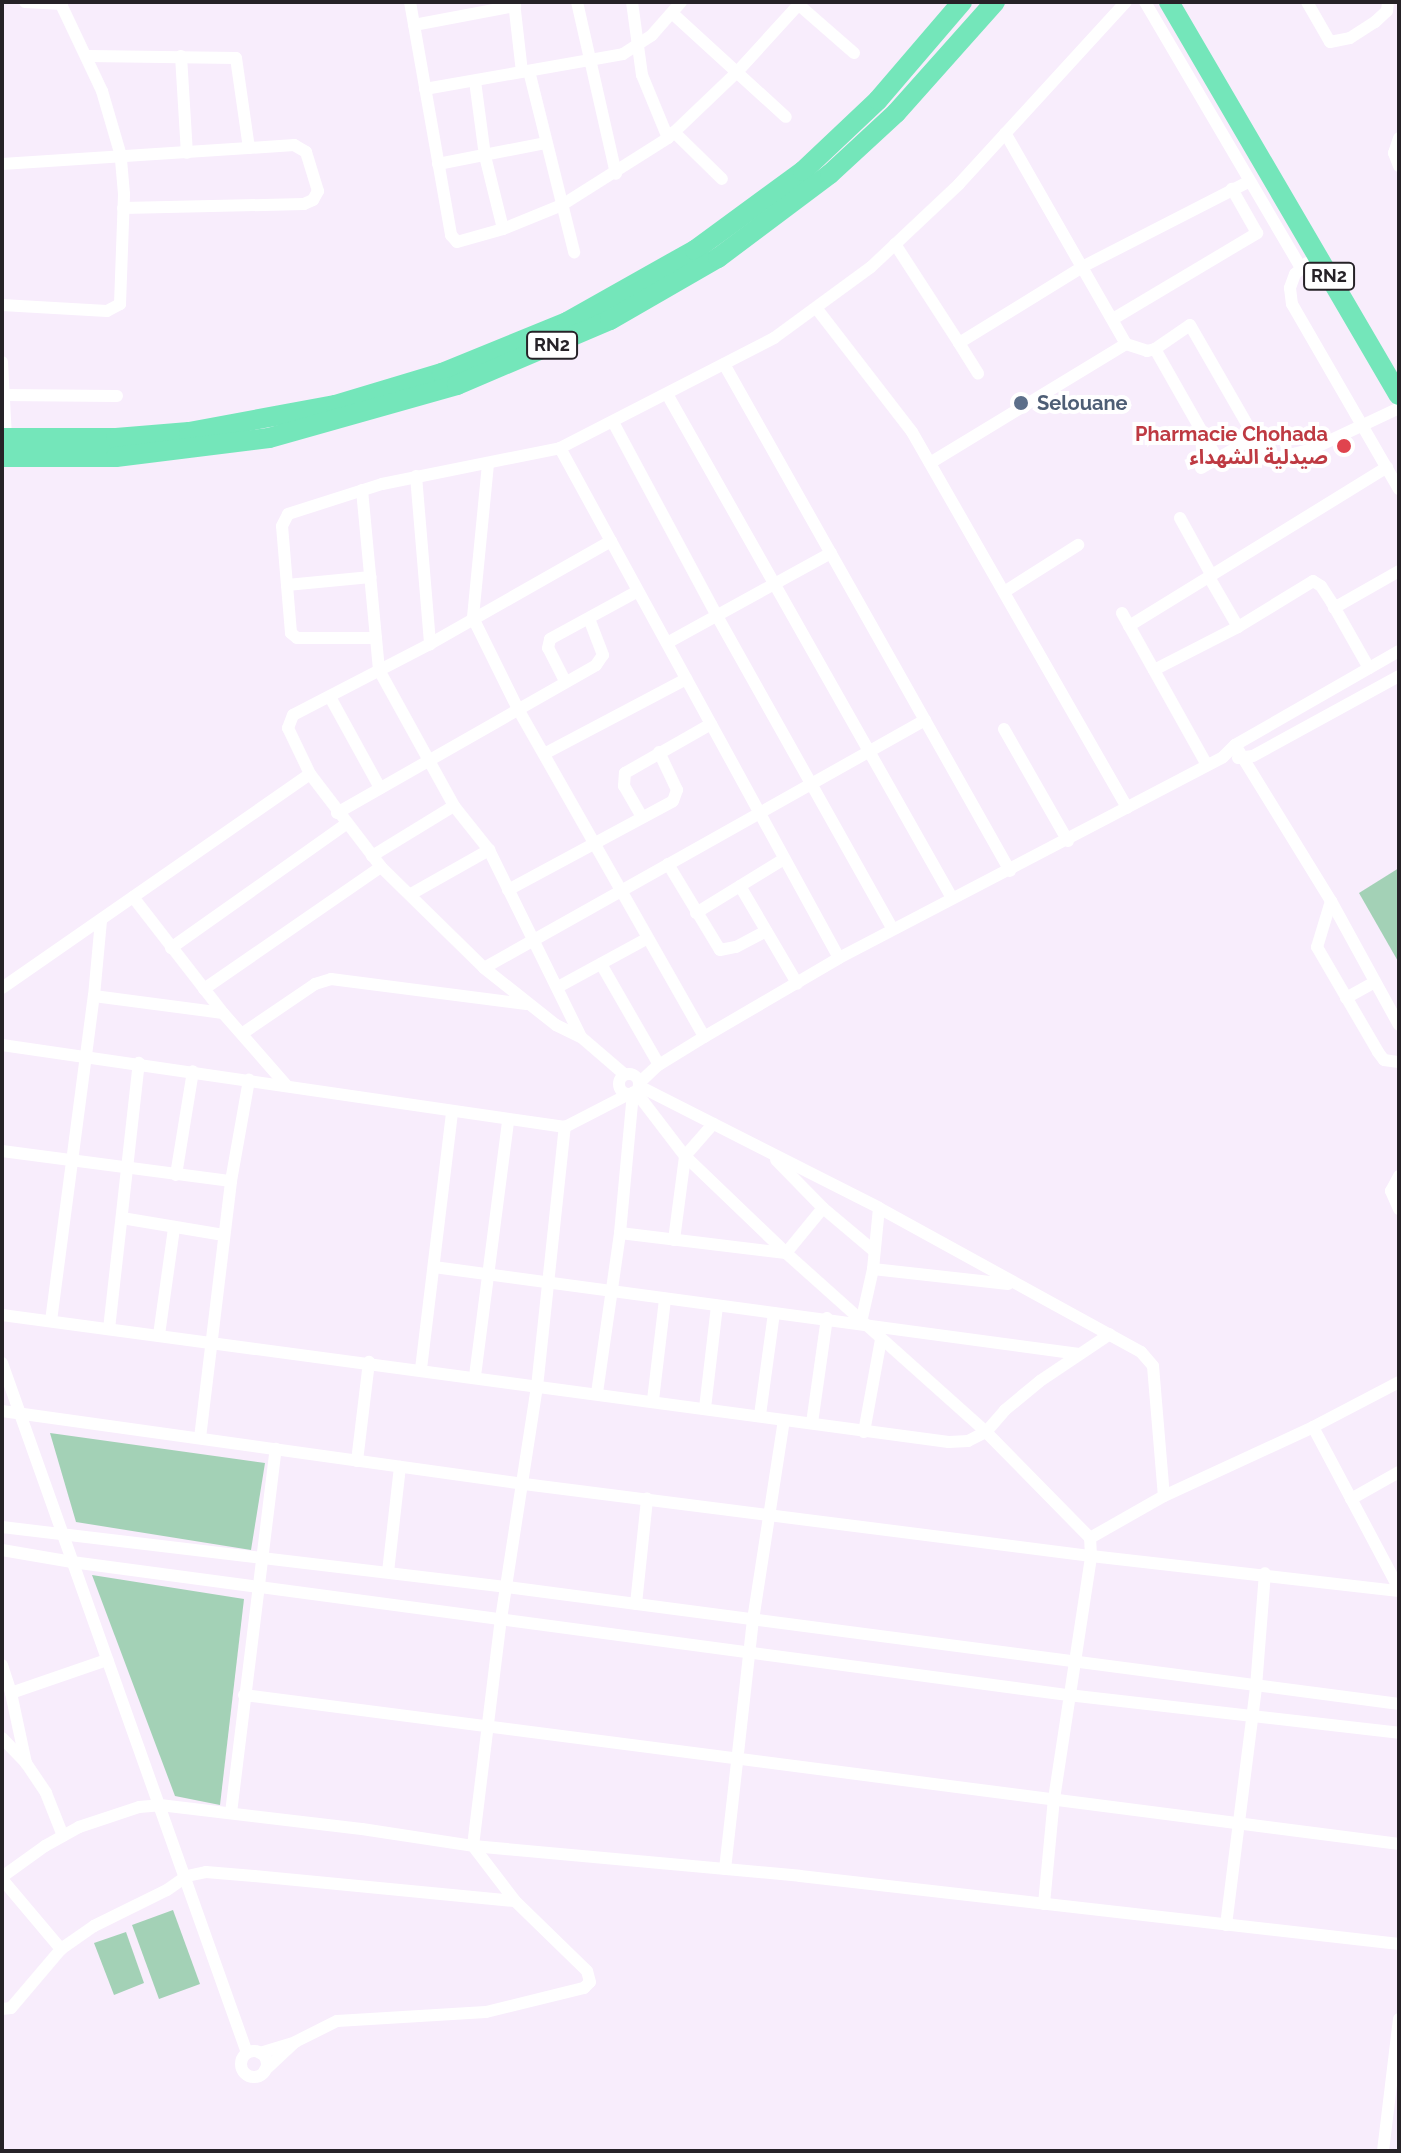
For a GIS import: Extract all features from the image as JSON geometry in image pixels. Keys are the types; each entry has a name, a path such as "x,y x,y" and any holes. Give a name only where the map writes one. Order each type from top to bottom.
{"highway":[{"name":"RN2","path":"3,445 189,432 335,405 442,373 567,322 695,250 803,171 878,100 962,2"},
{"name":"RN2","path":"3,445 116,457 269,438 457,385 610,320 718,258 830,174 888,121 995,2"},
{"name":"RN2","path":"1169,2 1399,395"}],"street":[{"path":"2,305 107,311 117,308 121,299 121,156 88,56 61,3 25,2"},
{"path":"410,2 454,239 462,242 562,205 616,174 671,135 738,71 796,4 854,53"},
{"path":"577,2 616,174"},
{"path":"632,2 636,49 653,108 671,135 722,179"},
{"path":"376,638 293,637 282,526 288,514 416,476 560,448 774,338 817,309 895,244 959,184 1126,2"},
{"path":"1145,2 1301,268"},
{"path":"1307,2 1323,35 1330,42 1350,38 1375,22 1387,11 1388,2"},
{"path":"414,25 515,4 526,72 574,252"},
{"path":"425,89 636,49 677,7 786,117"},
{"path":"88,56 236,58 249,148"},
{"path":"181,56 187,153"},
{"path":"475,81 485,156 503,229"},
{"path":"1005,133 1126,344 1147,351 1155,349 1190,325 1255,437 1269,455 1289,457 1399,408"},
{"path":"1399,138 1394,153 1399,166"},
{"path":"438,164 545,143"},
{"path":"2,164 301,147 306,152 317,196 304,204 123,208"},
{"path":"959,343 1084,266 1248,182"},
{"path":"1113,319 1257,233 1232,189"},
{"path":"895,244 978,374"},
{"path":"1316,254 1295,274 1290,288 1292,304 1399,489"},
{"path":"817,309 883,392 930,463 1127,808"},
{"path":"930,463 1126,344"},
{"path":"1155,349 1217,458"},
{"path":"2,362 3,445"},
{"path":"724,364 1010,871"},
{"path":"667,394 952,898"},
{"path":"4,395 117,396"},
{"path":"613,422 717,616 893,929"},
{"path":"1201,468 1255,437"},
{"path":"560,448 839,958"},
{"path":"488,464 473,618 518,709 704,1037"},
{"path":"1129,626 1387,467"},
{"path":"416,476 430,644"},
{"path":"362,490 379,670 454,806 489,850 581,1037"},
{"path":"1180,518 1238,627"},
{"path":"611,541 289,720 291,737 310,774 345,825 376,861 484,968 556,1025 581,1037 630,1085 685,1156 786,1253 986,1432 1090,1538 1091,1556 1072,1663 1044,1904"},
{"path":"1004,592 1078,545"},
{"path":"667,643 831,553"},
{"path":"1334,608 1399,571"},
{"path":"287,585 371,577"},
{"path":"1154,670 1238,627 1309,582 1321,586 1369,668"},
{"path":"565,681 549,643 553,636 638,591"},
{"path":"1122,613 1207,765"},
{"path":"337,813 601,660 601,649 589,619"},
{"path":"2,1045 565,1127 603,1109 658,1066 839,958 1068,841 1223,757 1235,745 1399,651"},
{"path":"1223,757 1253,756 1399,676"},
{"path":"544,754 686,679"},
{"path":"330,697 380,788"},
{"path":"484,968 925,720"},
{"path":"642,817 623,781 631,767 711,724"},
{"path":"1004,729 1068,841"},
{"path":"1235,745 1331,901 1399,1025"},
{"path":"508,890 673,801 677,794 659,752"},
{"path":"2,988 310,774"},
{"path":"204,989 454,806"},
{"path":"171,948 345,825"},
{"path":"411,894 489,850"},
{"path":"696,913 784,859"},
{"path":"668,864 720,950 736,947 766,931"},
{"path":"740,886 797,983"},
{"path":"133,897 223,1013 287,1086"},
{"path":"1331,901 1317,947 1378,1052 1384,1060 1399,1062"},
{"path":"51,1321 94,996 101,920"},
{"path":"558,987 648,938"},
{"path":"601,964 658,1066"},
{"path":"243,1033 315,984 331,979 529,1005"},
{"path":"1346,998 1375,982"},
{"path":"94,996 223,1013"},
{"path":"109,1329 139,1063"},
{"path":"176,1175 193,1071"},
{"path":"200,1438 231,1181 249,1080"},
{"path":"630,1085 879,1208 1141,1352 1153,1366 1164,1496"},
{"path":"597,1393 620,1233 630,1085"},
{"path":"421,1369 452,1112"},
{"path":"475,1376 508,1121"},
{"path":"674,1240 685,1156 713,1124"},
{"path":"295,2042 255,2076 244,2071 242,2060 254,2053 295,2042 337,2021 486,2012 584,1988 590,1982 587,1971 515,1901 473,1846 491,1727 501,1619 537,1387 565,1127"},
{"path":"2,1151 231,1181"},
{"path":"768,1152 823,1208 874,1251"},
{"path":"1399,1176 1391,1191 1399,1209"},
{"path":"786,1253 823,1208"},
{"path":"866,1322 879,1208"},
{"path":"122,1218 224,1235"},
{"path":"159,1335 174,1228"},
{"path":"620,1233 786,1253"},
{"path":"434,1267 717,1306 866,1322 1079,1354"},
{"path":"873,1269 1015,1285"},
{"path":"653,1400 665,1299"},
{"path":"705,1408 717,1306"},
{"path":"760,1415 774,1313"},
{"path":"2,1315 475,1376 949,1442 968,1441 986,1432 1016,1401 1110,1334"},
{"path":"812,1423 827,1318"},
{"path":"864,1432 881,1339"},
{"path":"357,1461 369,1362"},
{"path":"2,1363 160,1805 254,2053 266,2061 265,2070"},
{"path":"1090,1538 1164,1496 1313,1427 1399,1382"},
{"path":"2,1411 524,1484 1091,1556 1399,1590"},
{"path":"725,1869 753,1620 784,1420"},
{"path":"1313,1427 1399,1590"},
{"path":"231,1813 276,1449"},
{"path":"388,1572 400,1467"},
{"path":"1351,1499 1399,1472"},
{"path":"636,1604 647,1499"},
{"path":"2,1527 60,1531 507,1587 1399,1704"},
{"path":"2,1550 72,1562 1068,1695 1399,1733"},
{"path":"1226,1925 1256,1687 1265,1573"},
{"path":"11,1693 107,1660"},
{"path":"2,1665 26,1763"},
{"path":"244,1695 738,1756 1399,1844"},
{"path":"2,1738 26,1763 46,1793 63,1836"},
{"path":"61,1949 2,1878 63,1836 122,1812 160,1805 473,1846 725,1869 1399,1944"},
{"path":"2,2009 11,2008 61,1949 94,1926 167,1890 187,1876 206,1872 515,1901"},
{"path":"1383,2151 1399,2019"}],"green space":[{"path":"1399,868 1399,963 1359,893"},
{"path":"50,1433 265,1463 251,1550 76,1522"},
{"path":"92,1575 244,1599 220,1805 175,1796"},
{"path":"173,1910 200,1984 159,1999 132,1925"},
{"path":"126,1932 144,1983 114,1995 94,1943"}],"place":[{"name":"Selouane","path":"1021,403"},
{"name":"Pharmacie Chohada صيدلية الشهداء","path":"1344,446"}]}
